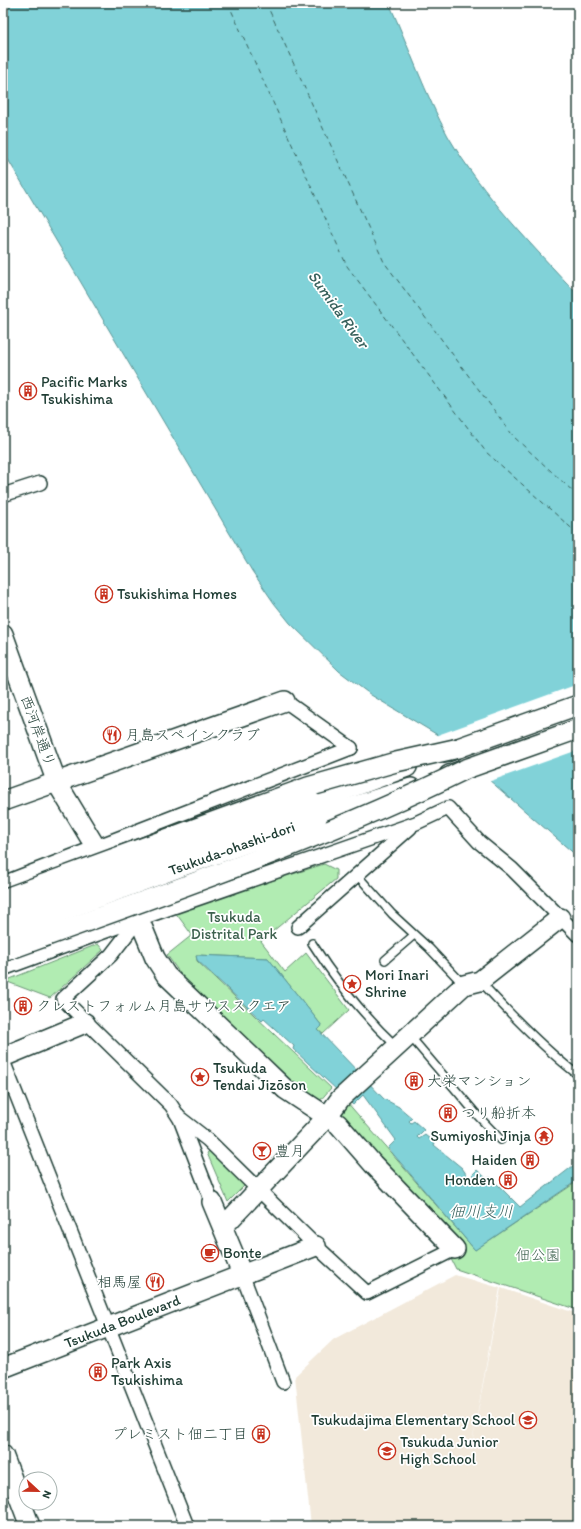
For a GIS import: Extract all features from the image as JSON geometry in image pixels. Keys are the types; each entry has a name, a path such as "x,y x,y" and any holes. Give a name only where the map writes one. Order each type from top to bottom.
{"main road":[{"name":"西河岸通り","path":"3,634 57,783 139,919 155,958 166,975 285,1089 338,1124 373,1164 455,1249"},
{"path":"3,802 285,700"},
{"path":"3,899 308,787 396,762 459,748 578,705"},
{"path":"3,952 322,834 408,798 464,770 578,729"},
{"name":"Tsukuda-ohashi-dori","path":"3,914 459,748"},
{"name":"Tsukuda-ohashi-dori","path":"3,933 295,826 464,770"},
{"path":"223,1227 327,1117 340,1099 402,1040 472,983 560,918"},
{"path":"3,1057 85,1023"},
{"path":"212,1202 242,1274"},
{"name":"Tsukuda Boulevard","path":"3,1368 316,1246"},
{"path":"3,1455 30,1526"}],"street":[{"path":"3,495 40,484"},
{"path":"3,883 351,748 285,700"},
{"path":"3,969 139,919 416,823 448,808 479,842 512,869 578,935"},
{"path":"298,927 416,823"},
{"path":"139,919 110,955 63,999 85,1023 171,1105 180,1119 212,1202"},
{"path":"3,1061 187,1526"},
{"path":"180,1119 208,1140 316,1246 367,1293 455,1249"},
{"path":"242,1274 283,1382"}],"lane":[{"path":"357,875 414,935 508,1012 578,1075"},
{"path":"385,960 414,935"},
{"path":"312,943 374,1026 402,1040 501,1140"}],"shaded area":[{"name":"Tsukuda Junior High School","path":"455,1275 500,1288 466,1476 501,1288 578,1314 578,1526 311,1526 295,1376 334,1339"}],"green space":[{"name":"Tsukuda Distrital Park","path":"324,864 336,870 336,879 261,941 285,972 306,953 349,1010 323,1034 318,1030 322,1026 268,958 196,955 197,961 331,1088 318,1103 276,1074 198,999 167,955 192,935 175,912"},
{"path":"98,944 103,950 50,998 5,981"},
{"name":"佃公園","path":"346,1101 475,1250 578,1181 578,1310 456,1269 448,1253 332,1117"},
{"path":"212,1149 247,1183 228,1202 207,1153"}],"water":[{"name":"Sumida River","path":"3,3 389,3 440,121 462,158 492,199 526,239 578,295 578,857 436,734 371,695 339,671 290,623 252,571 3,151"},
{"name":"佃川支川","path":"196,955 268,958 322,1026 318,1030 384,1099 399,1107 412,1118 409,1121 411,1123 414,1121 424,1130 417,1137 419,1139 425,1135 435,1143 434,1145 462,1168 473,1184 476,1181 472,1175 477,1170 487,1179 490,1177 520,1207 578,1162 578,1180 475,1250 388,1148 396,1140 363,1095 353,1105 293,1049 294,1046 264,1019 262,1021 197,960"}],"pier":[{"path":"578,684 578,750 488,782 435,736"}],"ferry route":[{"path":"228,3 347,266 486,452 578,534"},
{"path":"266,3 384,262 514,437 578,496"}],"place":[{"name":"Pacific Marks Tsukishima","path":"28,391"},
{"name":"Tsukishima Homes","path":"104,594"},
{"name":"月島スペインクラブ","path":"112,735"},
{"name":"Mori Inari Shrine","path":"352,984"},
{"name":"クレストフォルム月島サウススクエア","path":"23,1006"},
{"name":"Tsukuda Tendai Jizōson","path":"200,1077"},
{"name":"大栄マンション","path":"414,1081"},
{"name":"つり船折本","path":"448,1113"},
{"name":"Sumiyoshi Jinja","path":"544,1136"},
{"name":"豊月","path":"262,1151"},
{"name":"Haiden","path":"530,1160"},
{"name":"Honden","path":"508,1180"},
{"name":"Bonte","path":"210,1253"},
{"name":"相馬屋","path":"155,1282"},
{"name":"Park Axis Tsukishima","path":"98,1372"},
{"name":"Tsukudajima Elementary School","path":"528,1420"},
{"name":"プレミスト佃二丁目","path":"261,1434"},
{"name":"Tsukuda Junior High School","path":"387,1451"}]}
